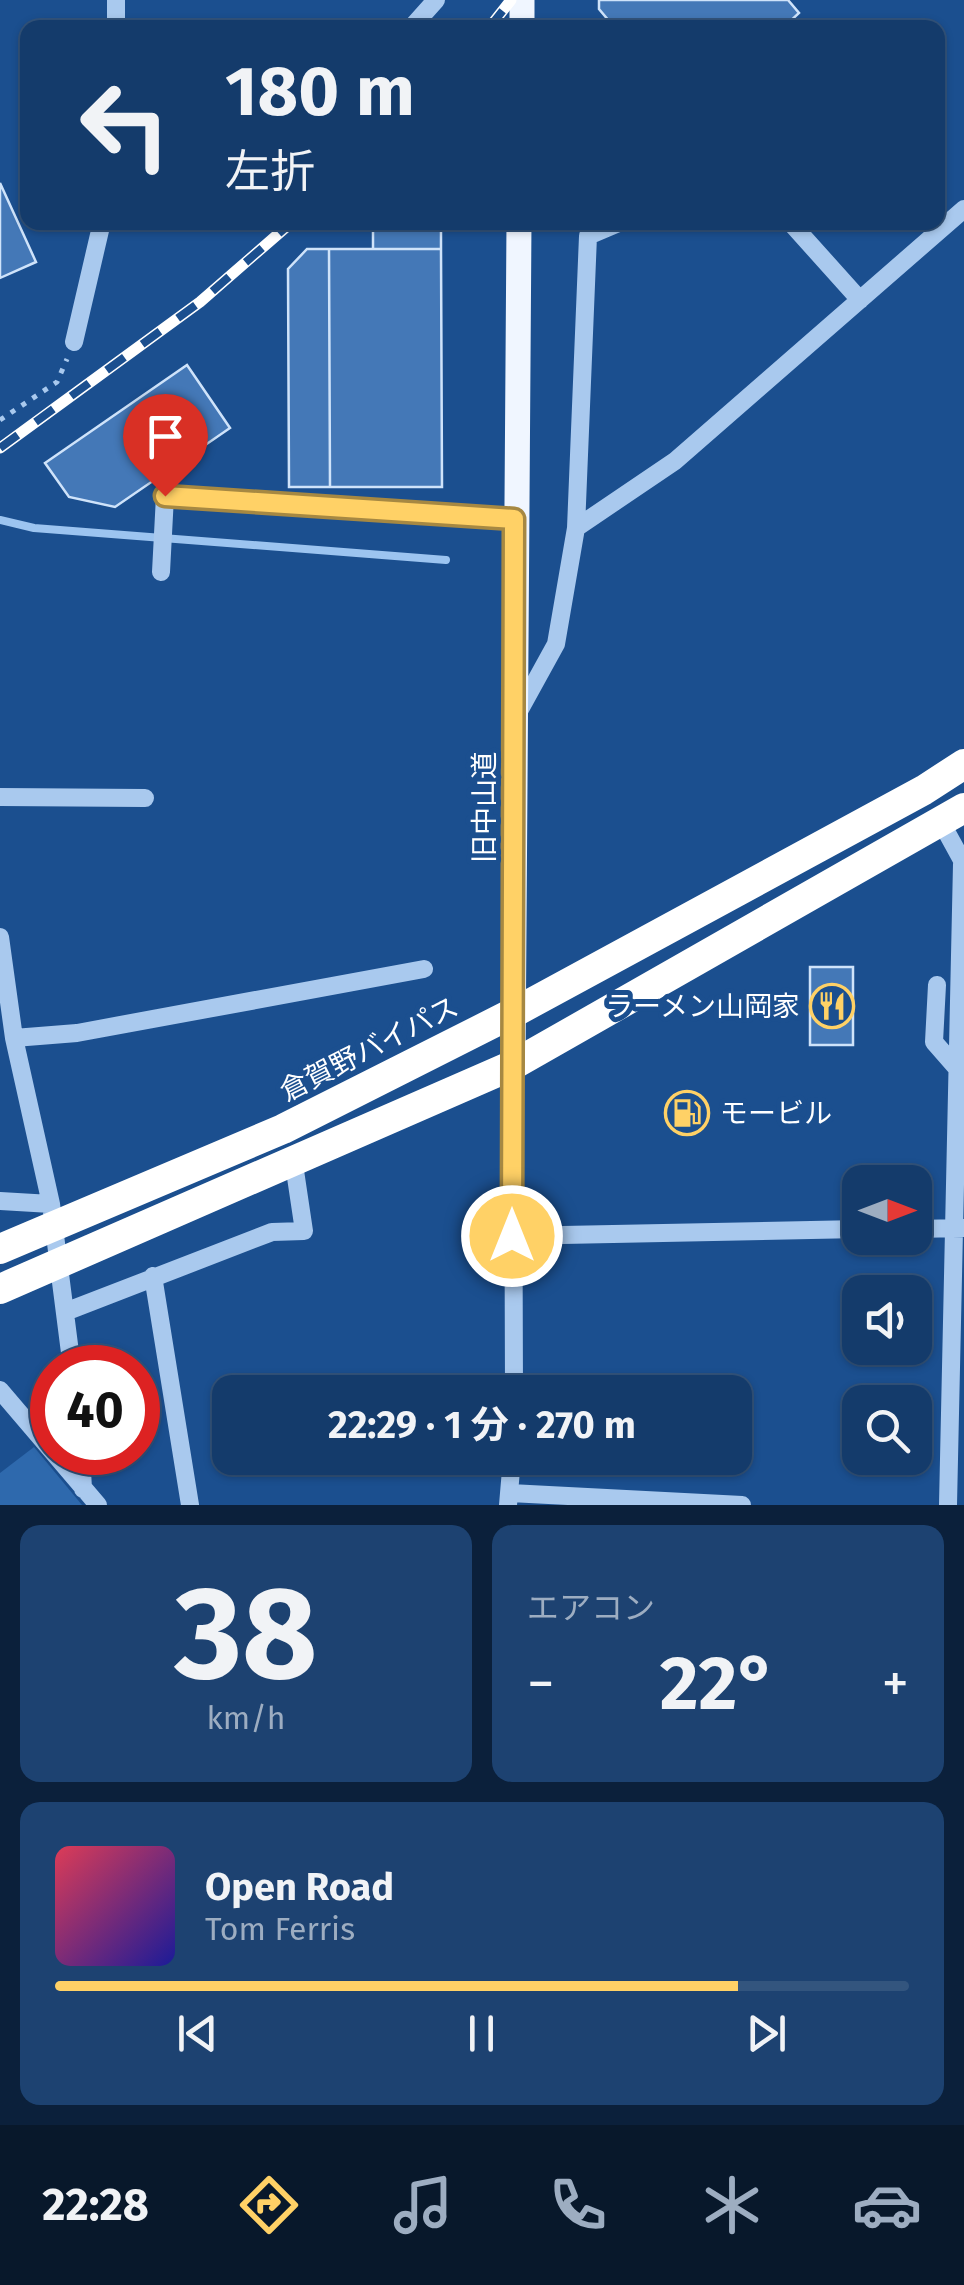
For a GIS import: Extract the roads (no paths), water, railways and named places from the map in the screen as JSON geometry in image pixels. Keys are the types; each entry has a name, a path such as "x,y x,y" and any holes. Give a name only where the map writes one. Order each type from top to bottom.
{"highway":[{"name":"倉賀野バイパス","path":"0,1249 52,1215 283,1129 513,1013 907,800 964,764"},
{"path":"0,1288 294,1164 513,1065 953,815"}],"main road":[{"name":"旧中山道","path":"513,1065 519,230"}],"street":[{"path":"418,20 436,0"},
{"path":"945,226 964,209"},
{"path":"74,342 100,230"},
{"path":"514,719 556,644 576,528 588,236 602,230"},
{"path":"797,230 860,300"},
{"path":"576,528 676,461 940,230"},
{"path":"160,572 165,496 514,519"},
{"path":"0,797 145,798"},
{"path":"948,1505 956,1405 956,1066 963,864 953,815"},
{"path":"0,937 14,1038 52,1215 69,1345"},
{"path":"14,1038 77,1033 424,970"},
{"path":"936,985 934,1042 956,1066"},
{"name":"旧中山道","path":"513,1065 514,1375"},
{"path":"64,1312 272,1232 304,1231 294,1164"},
{"path":"0,1202 7,1198 52,1215"},
{"path":"932,1228 958,1228"},
{"path":"512,1236 842,1230"},
{"path":"153,1276 190,1505"},
{"path":"0,1390 98,1505"},
{"path":"83,1475 84,1489"},
{"path":"509,1499 742,1505"}],"waterway":[{"path":"0,520 34,528 446,560"}],"railway":[{"path":"495,20 511,0"},
{"path":"0,448 200,302 283,230"}],"place":[{"name":"ラーメン山岡家","path":"832,1006"},
{"name":"モービル","path":"687,1113"}]}
